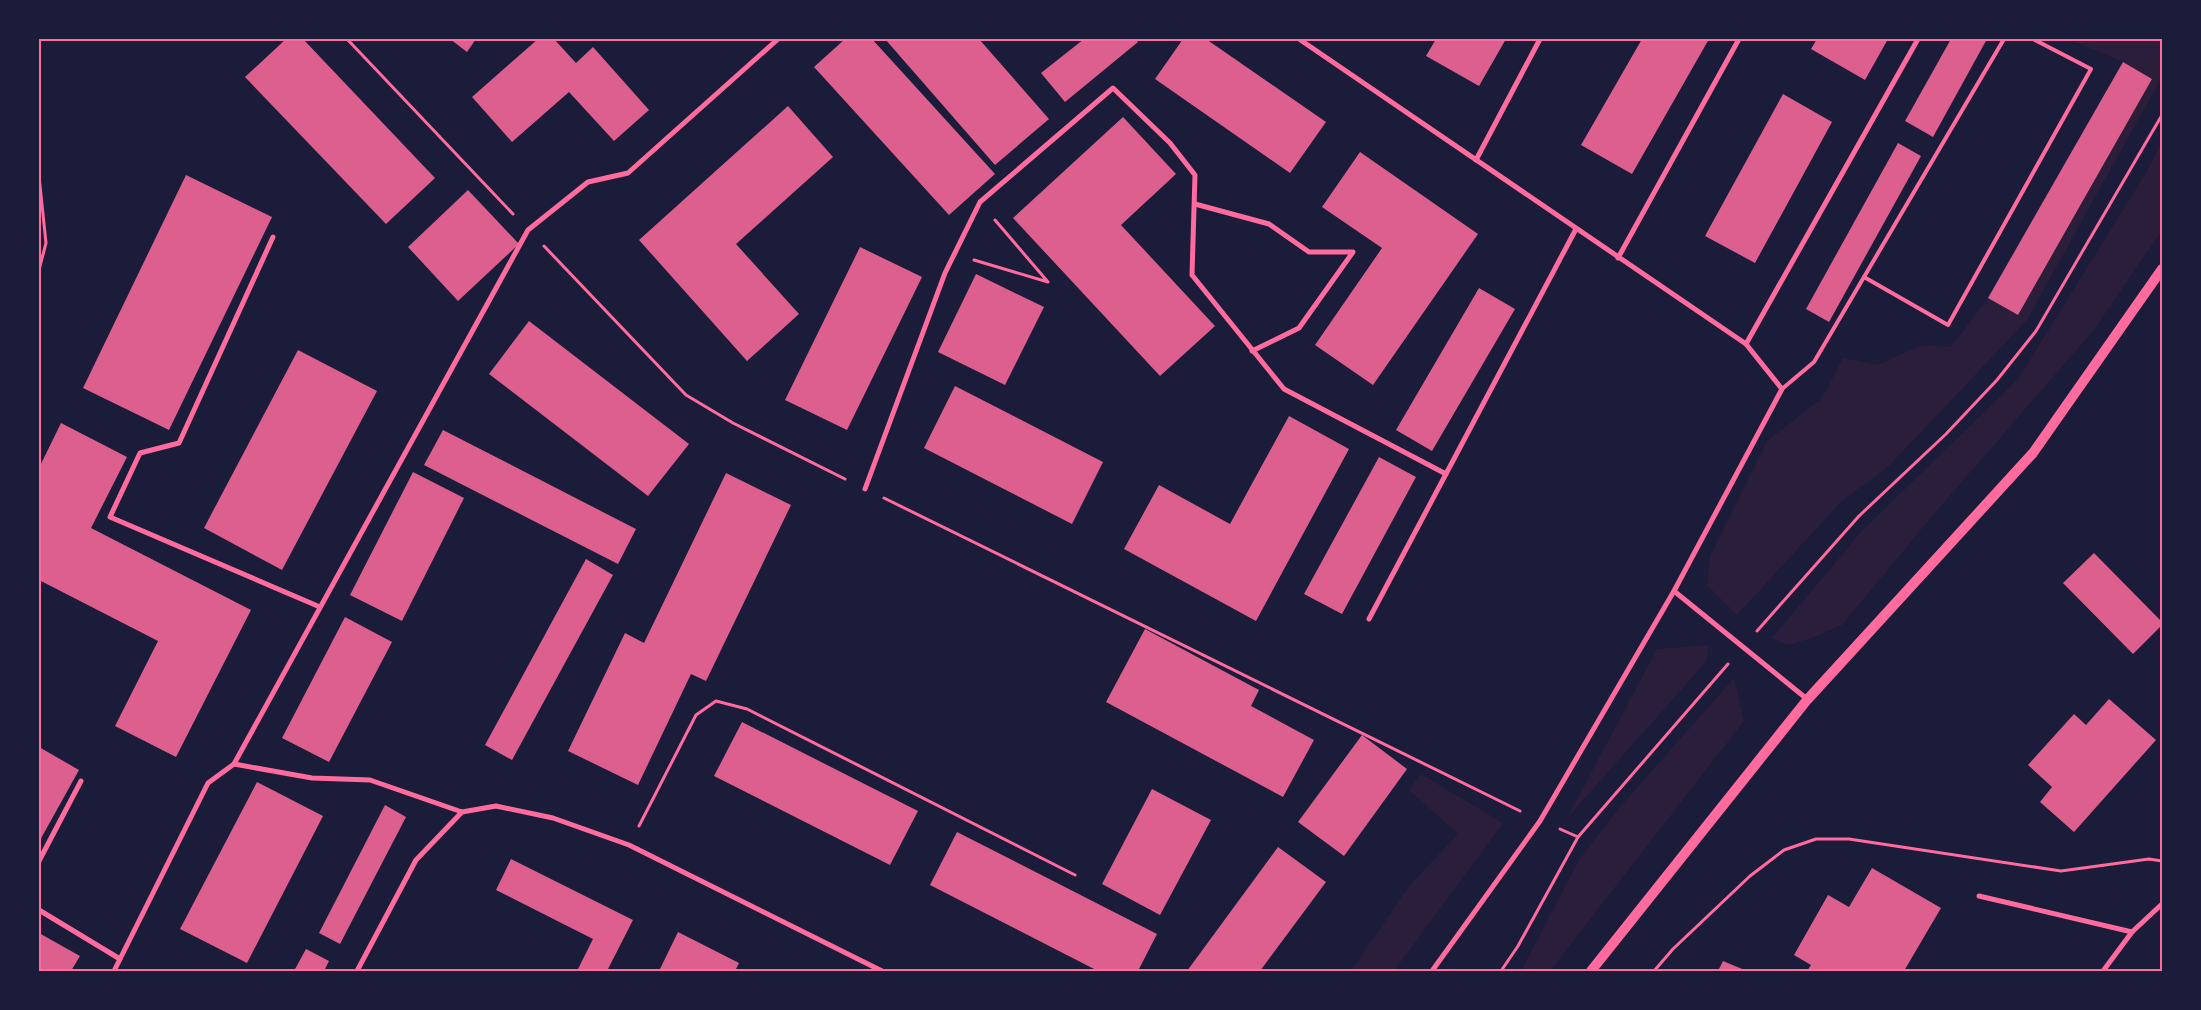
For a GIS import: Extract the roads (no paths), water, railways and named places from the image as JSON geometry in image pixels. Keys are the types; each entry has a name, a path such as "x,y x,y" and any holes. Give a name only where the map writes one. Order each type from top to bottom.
{"main road":[{"path":"1591,971 1808,700 2033,452 2162,270"}],"street":[{"path":"114,971 208,784 234,764 528,230 588,182 628,173 778,39"},
{"path":"1299,39 1746,344 1782,389 1674,591 1540,821 1432,971"},
{"path":"1476,160 1540,39"},
{"path":"1618,258 1739,39"},
{"path":"1746,344 1918,39"},
{"path":"866,488 945,273 980,202 1113,88 1170,143 1196,175 1192,275 1284,389 1446,474"},
{"path":"1195,204 1269,224 1309,252 1353,252 1299,328 1252,351"},
{"path":"1369,619 1576,229"},
{"path":"273,237 179,443 140,453 110,517 320,607"},
{"path":"1674,591 1808,700"},
{"path":"234,764 312,778 370,780 462,812 496,806 553,818 630,845 882,971"},
{"path":"39,861 81,781"},
{"path":"357,971 416,860 462,812"},
{"path":"1979,896 2132,932"},
{"path":"2104,971 2132,932 2162,904"},
{"path":"39,910 120,959"}],"lane":[{"path":"1782,389 1814,362 2004,39"},
{"path":"1864,277 1948,325 2091,69 2033,39"}]}
